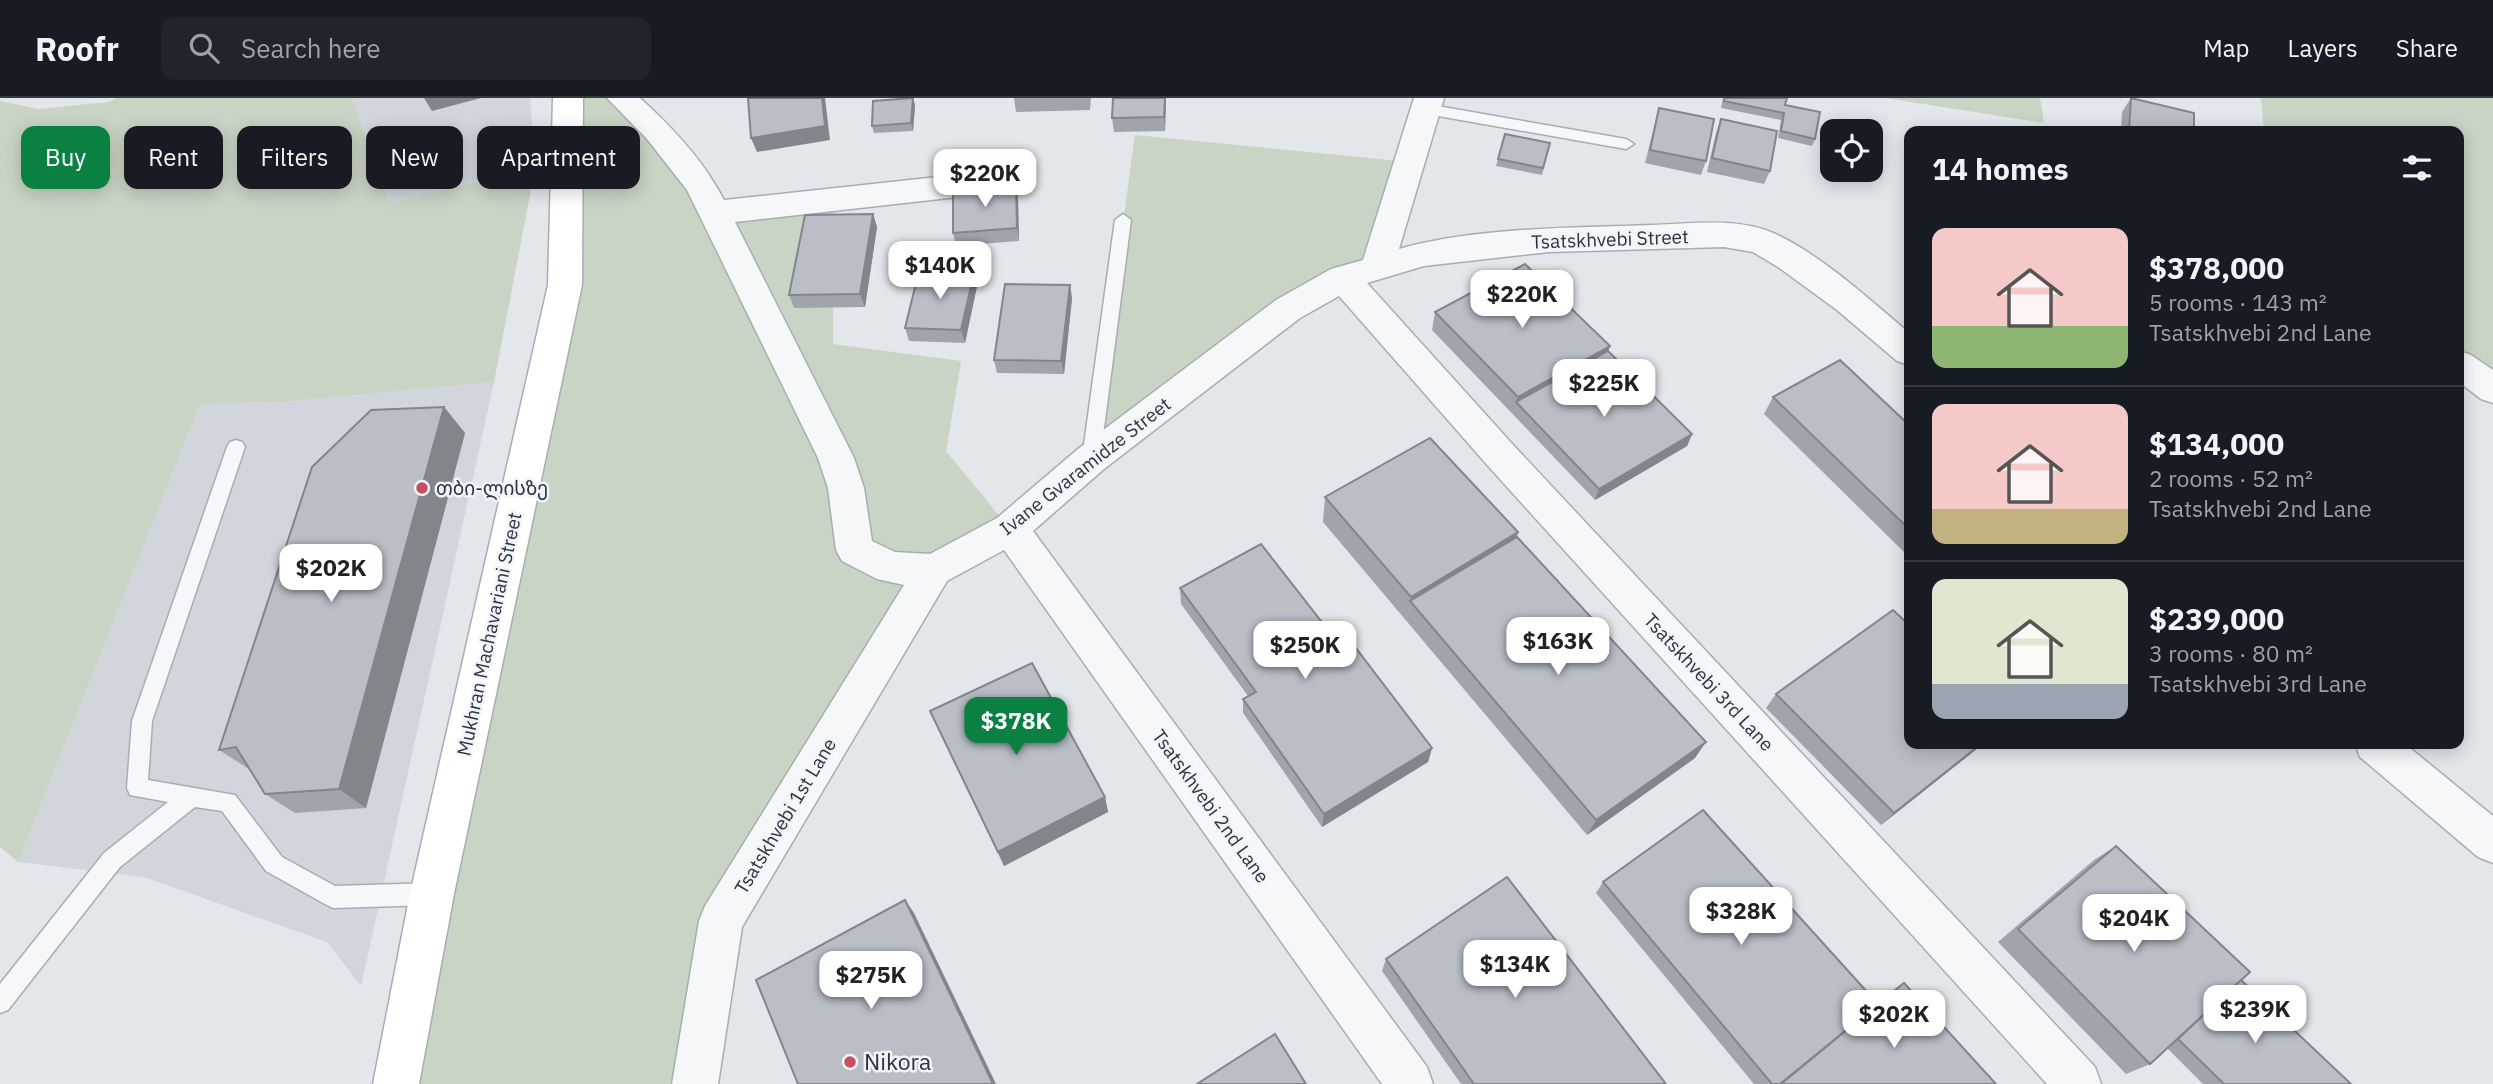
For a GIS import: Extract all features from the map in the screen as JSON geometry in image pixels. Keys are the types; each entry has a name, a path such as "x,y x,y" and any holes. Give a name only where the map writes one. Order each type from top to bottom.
{"main road":[{"name":"Mukhran Machavariani Street","path":"396,1084 432,894 565,285 568,98"}],"street":[{"path":"621,98 659,132 683,160 714,213 836,458 846,488 855,550 890,568 934,570"},
{"path":"1360,273 1427,104"},
{"path":"714,213 1002,181"},
{"name":"Tsatskhvebi Street","path":"1360,273 1424,254 1549,240 1724,235 1761,241 1790,258 1849,301 1904,348"},
{"name":"Ivane Gvaramidze Street","path":"934,570 1010,529 1091,459 1288,309 1360,273"},
{"name":"Tsatskhvebi 3rd Lane","path":"1360,273 1529,486 2078,1084"},
{"path":"2464,368 2493,389"},
{"name":"Tsatskhvebi 2nd Lane","path":"1010,529 1410,1084"},
{"name":"Tsatskhvebi 1st Lane","path":"695,1084 721,921 934,570"},
{"path":"2381,749 2493,843"}],"lane":[{"path":"1427,104 1626,144"},
{"path":"1091,459 1123,220"},
{"path":"236,447 142,722 136,788 228,802 274,864 333,897 432,894"},
{"path":"0,1002 112,860 192,796"}],"shaded area":[{"path":"352,98 530,98 532,126 477,126 477,183 463,186 463,126 366,126 366,138"},
{"path":"384,189 452,189 389,204"},
{"path":"494,382 361,986 327,942 144,877 18,862 200,404 281,402"}],"green space":[{"path":"116,98 352,98 366,138 366,189 384,189 389,203 449,189 463,189 463,186 477,183 477,189 531,189 494,382 281,402 200,404 18,862 0,847 0,101 39,109 109,102"},
{"path":"568,98 622,98 714,213 834,199 833,344 961,361 946,451 1010,529 934,570 721,921 695,1084 393,1084 565,285 567,189 640,189 640,126 568,126"},
{"path":"1886,98 2040,98 2044,123"},
{"path":"2261,98 2493,98 2493,389 2464,368 2464,126 2264,126"},
{"path":"1135,135 1410,162 1377,268 1280,297 1091,459"}],"building":[{"path":"748,98 822,98 825,126 751,138"},
{"path":"913,98 911,123 872,126 873,101"},
{"path":"1113,98 1165,98 1164,117 1112,118"},
{"path":"1724,98 1787,98 1785,105 1820,112 1815,139 1781,131 1784,113 1724,101"},
{"path":"2131,98 2194,113 2194,126 2129,126"},
{"path":"1659,108 1714,119 1706,161 1650,150"},
{"path":"1721,119 1777,131 1770,171 1712,158"},
{"path":"1505,134 1550,143 1543,168 1498,159"},
{"path":"1016,184 1017,228 953,233 953,189"},
{"path":"873,214 860,294 789,295 805,215"},
{"path":"1525,264 1610,346 1518,397 1435,312"},
{"path":"919,271 974,273 961,330 905,328"},
{"path":"1005,284 1070,285 1061,361 994,360"},
{"path":"1608,351 1692,434 1599,489 1516,402"},
{"path":"1840,360 1904,420 1904,524 1773,397"},
{"path":"444,407 339,789 265,794 236,747 219,750 312,467 371,410"},
{"path":"1430,438 1518,532 1411,597 1325,497"},
{"path":"1517,537 1706,742 1596,820 1410,601"},
{"path":"1261,544 1339,644 1349,639 1432,748 1324,814 1243,699 1256,692 1180,588"},
{"path":"1893,610 1904,620 1904,749 1975,749 1894,813 1776,694"},
{"path":"1032,663 1105,797 998,852 930,711"},
{"path":"1703,810 1878,1004 1780,1084 1772,1084 1603,882"},
{"path":"2116,846 2250,972 2150,1064 2018,929"},
{"path":"1507,877 1666,1084 1474,1084 1386,959"},
{"path":"905,900 993,1084 798,1084 756,980"},
{"path":"2241,980 2351,1084 2224,1084 2178,1039"},
{"path":"1904,983 1996,1084 1781,1084"},
{"path":"1275,1034 1306,1084 1197,1084"}],"place":[{"name":"თბი-ლისზე","path":"422,488"},
{"name":"Nikora","path":"850,1062"}]}
